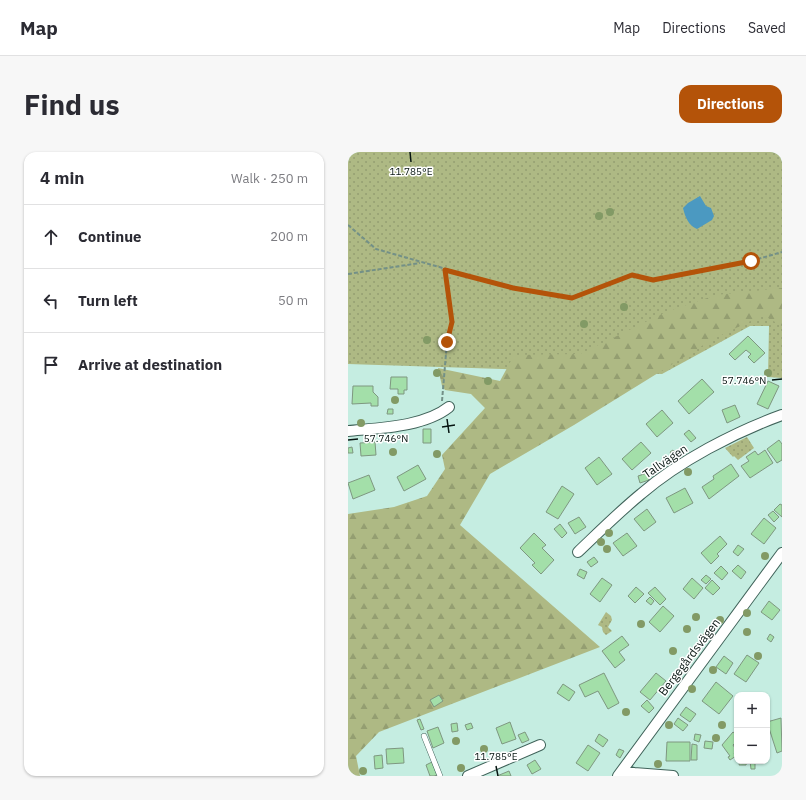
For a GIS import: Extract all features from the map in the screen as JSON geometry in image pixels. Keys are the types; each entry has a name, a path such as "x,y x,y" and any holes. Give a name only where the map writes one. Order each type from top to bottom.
{"street":[{"path":"348,431 403,424 446,410"},
{"name":"Tallvägen","path":"578,552 641,493 667,473 716,445 764,421 782,415"},
{"name":"Bergegårdsvägen","path":"620,773 782,553"},
{"path":"468,776 540,745"},
{"path":"620,773 673,776"}],"lane":[{"path":"424,736 440,776"}],"path":[{"path":"348,224 376,249 420,263 513,288 572,298 632,275 653,280 751,261 782,252"},
{"path":"348,274 420,263"},
{"path":"445,270 452,322 447,342 442,394 446,410"}],"green space":[{"path":"348,152 782,152 782,378 768,377 769,326 750,326 662,374 348,364"},
{"path":"782,288 782,326 763,315 713,339 574,425 490,474 460,525 600,647 379,732 356,756 360,776 348,776 348,514 394,507 427,496 445,469 442,455 485,408 471,394 445,390 442,386 438,368 500,381 514,355 580,354 666,312 716,295"},
{"path":"747,437 754,448 738,460 725,448"},
{"path":"606,612 611,616 612,620 608,627 612,631 606,635 603,632 602,627 598,625"}],"water":[{"path":"700,196 706,206 711,208 714,216 712,220 697,229 694,228 688,221 683,208 688,203"}],"building":[{"path":"748,336 765,353 754,363 748,357 751,354 746,350 735,360 729,354"},
{"path":"391,377 407,377 407,390 404,390 404,394 398,394 398,389 390,389"},
{"path":"702,379 714,392 689,414 678,401"},
{"path":"768,381 779,386 768,409 757,404"},
{"path":"353,386 373,386 373,392 378,397 378,406 371,406 371,403 352,404"},
{"path":"735,405 740,417 727,423 722,410"},
{"path":"388,409 393,409 393,414 387,414"},
{"path":"662,410 673,423 657,437 646,424"},
{"path":"423,429 431,429 431,443 423,443"},
{"path":"689,430 696,438 691,442 684,434"},
{"path":"779,440 782,444 782,460 777,463 767,449"},
{"path":"375,442 376,455 361,456 360,443"},
{"path":"641,442 651,453 632,470 622,459"},
{"path":"352,447 353,453 348,453 348,448"},
{"path":"673,450 675,452 678,450 680,453 674,458 670,452"},
{"path":"765,450 773,463 750,478 741,466 749,461 746,457 755,451 758,455"},
{"path":"599,457 612,474 597,485 585,468"},
{"path":"731,464 739,476 709,499 702,487 714,479 713,476"},
{"path":"418,465 426,479 404,491 397,477"},
{"path":"647,473 649,480 640,483 638,476"},
{"path":"369,475 375,490 353,499 348,483"},
{"path":"562,486 574,494 558,519 546,512"},
{"path":"685,488 693,503 674,513 666,498"},
{"path":"780,504 782,505 782,517 774,510"},
{"path":"647,509 656,522 644,531 634,519"},
{"path":"773,511 779,517 774,522 768,515"},
{"path":"579,517 586,527 575,534 568,523"},
{"path":"764,518 776,528 764,544 751,534"},
{"path":"560,524 567,533 562,538 554,529"},
{"path":"534,533 546,545 542,548 554,560 541,574 532,565 535,563 520,548"},
{"path":"627,533 637,546 623,556 613,543"},
{"path":"720,536 727,544 717,554 719,556 711,564 701,553"},
{"path":"738,545 744,549 738,556 733,552"},
{"path":"594,557 598,562 591,567 587,562"},
{"path":"738,565 746,572 741,579 732,571"},
{"path":"721,566 728,573 722,580 714,573"},
{"path":"580,569 587,572 584,579 577,575"},
{"path":"706,575 711,579 706,584 701,580"},
{"path":"602,578 612,585 600,602 590,594"},
{"path":"692,578 703,588 694,599 683,589"},
{"path":"712,580 720,588 713,595 705,588"},
{"path":"636,587 644,594 635,603 628,596"},
{"path":"655,587 666,599 660,605 648,593"},
{"path":"650,597 654,601 651,605 646,601"},
{"path":"769,601 780,610 772,620 761,612"},
{"path":"663,606 674,616 660,632 649,622"},
{"path":"770,634 774,637 771,642 767,639"},
{"path":"622,636 629,645 619,652 625,660 615,668 602,651"},
{"path":"747,655 759,663 746,682 734,674"},
{"path":"724,656 733,663 726,674 716,667"},
{"path":"604,673 619,703 608,709 598,691 585,697 579,685"},
{"path":"656,673 666,681 650,700 640,692"},
{"path":"716,682 733,696 719,714 702,701"},
{"path":"563,684 575,692 569,701 557,693"},
{"path":"439,695 443,701 434,707 430,700"},
{"path":"647,700 654,708 649,713 641,706"},
{"path":"686,707 696,714 690,722 680,715"},
{"path":"678,718 688,725 683,731 674,724"},
{"path":"781,718 782,751 777,753 770,731 770,721"},
{"path":"420,719 424,729 421,730 417,720"},
{"path":"510,722 516,739 502,744 496,728"},
{"path":"457,723 458,731 452,732 451,724"},
{"path":"471,723 473,728 467,730 465,725"},
{"path":"438,727 444,743 433,748 427,731"},
{"path":"525,732 529,740 522,743 518,735"},
{"path":"733,732 734,733 734,757 730,760 728,757 730,756 722,745"},
{"path":"599,734 608,740 603,747 595,741"},
{"path":"695,734 701,735 699,742 694,740"},
{"path":"705,741 713,742 712,749 704,748"},
{"path":"667,742 690,742 690,761 666,761"},
{"path":"692,744 697,745 697,760 691,760"},
{"path":"588,745 600,753 588,771 576,763"},
{"path":"403,748 404,763 387,764 386,749"},
{"path":"619,749 624,751 620,758 616,755"},
{"path":"382,755 383,768 375,769 374,756"},
{"path":"535,760 541,769 532,774 527,765"},
{"path":"432,762 437,775 430,776 426,765"},
{"path":"750,764 755,764 755,769 751,769"},
{"path":"509,771 511,776 497,776"}],"route":[{"path":"447,342 452,322 445,270 513,288 572,298 632,275 653,280 751,261"}]}
